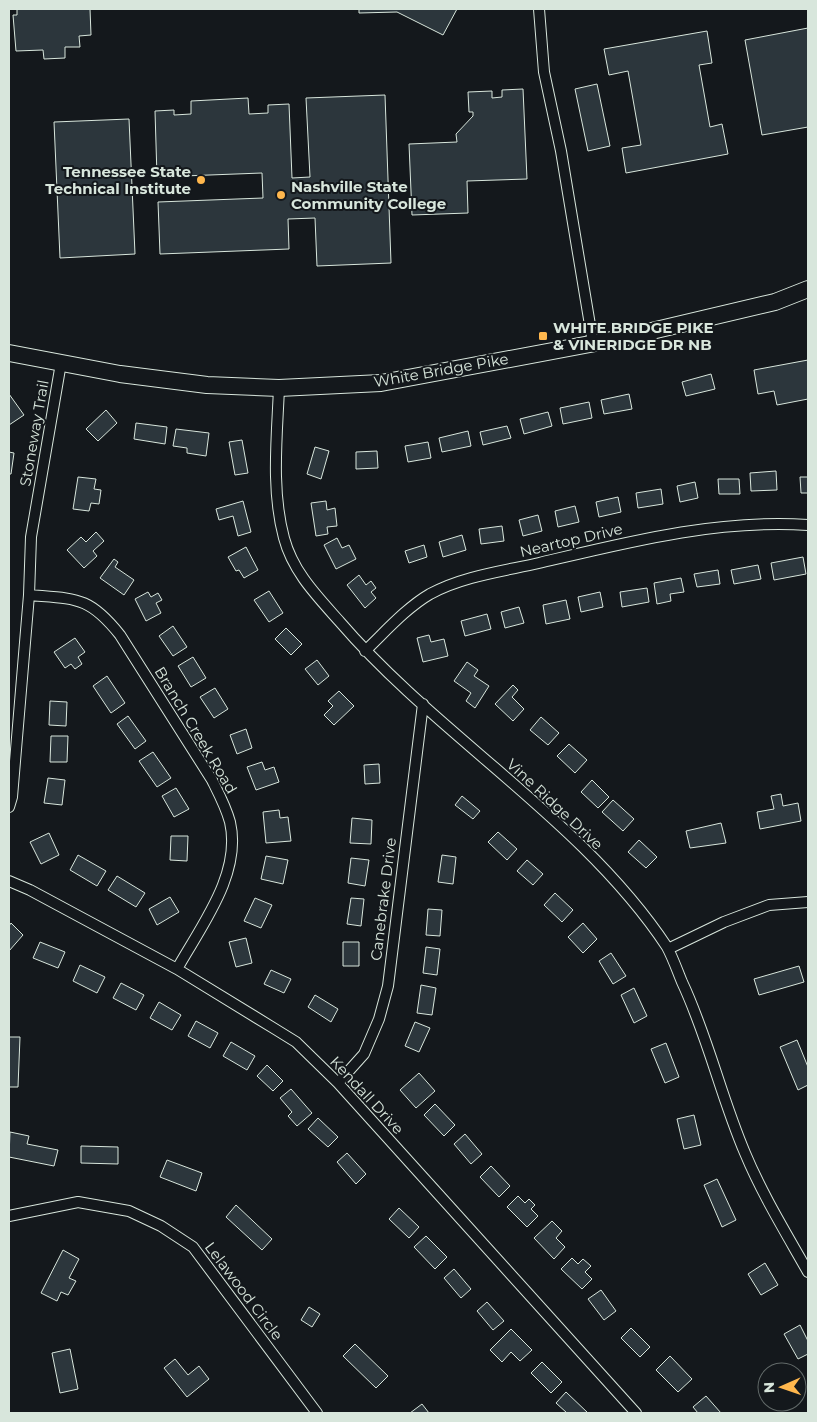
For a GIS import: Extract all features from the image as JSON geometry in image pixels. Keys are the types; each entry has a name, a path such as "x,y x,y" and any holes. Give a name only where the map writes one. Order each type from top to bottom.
{"main road":[{"name":"White Bridge Pike","path":"9,353 120,374 207,385 279,388 381,383 593,343 774,302 808,289"}],"street":[{"path":"539,9 544,72 560,151 593,343"},
{"name":"Stoneway Trail","path":"9,807 12,797 29,595 31,537 61,363"},
{"name":"Vine Ridge Drive","path":"279,388 276,482 284,540 300,575 365,651 581,847 624,893 668,949 693,1006 745,1153 780,1224 808,1272"},
{"name":"Neartop Drive","path":"365,651 403,615 430,594 466,580 628,542 693,530 746,524 808,525"},
{"name":"Branch Creek Road","path":"29,595 86,602 105,617 120,635 212,780 224,804 230,824 232,846 228,870 217,898 177,968"},
{"name":"Canebrake Drive","path":"338,1083 364,1054 380,1019 388,986 422,704"},
{"name":"Kendall Drive","path":"9,881 30,890 177,968 296,1042 338,1083 636,1413"},
{"path":"668,949 724,922 769,905 808,902"},
{"name":"Lelawood Circle","path":"9,1216 78,1202 130,1211 161,1226 193,1247 317,1413"}],"building":[{"path":"17,9 90,9 91,35 79,36 80,47 65,47 65,58 44,59 43,50 16,51 13,15 17,15"},
{"path":"359,9 457,9 443,35 397,12 359,13"},
{"path":"808,28 808,127 762,135 745,40"},
{"path":"707,31 712,63 699,65 710,127 722,124 728,154 626,173 622,148 641,145 628,71 609,75 604,49"},
{"path":"597,84 610,146 588,151 575,89"},
{"path":"523,89 527,179 467,181 468,213 412,215 409,144 457,142 456,134 473,116 473,112 469,112 468,92 492,91 492,98 502,97 502,90"},
{"path":"385,95 391,263 317,266 315,218 288,219 289,249 160,254 158,202 263,198 262,173 157,177 155,111 174,110 174,115 191,114 191,101 248,98 249,114 268,113 268,105 289,104 292,178 310,177 306,98"},
{"path":"129,119 135,254 60,258 54,122"},
{"path":"808,360 808,399 777,405 774,391 758,394 754,370"},
{"path":"711,374 715,389 686,396 682,382"},
{"path":"9,394 24,415 9,425"},
{"path":"629,394 632,409 604,414 601,400"},
{"path":"589,402 592,418 563,424 560,408"},
{"path":"106,410 117,423 98,441 86,429"},
{"path":"548,412 552,426 524,434 520,419"},
{"path":"136,423 167,427 165,444 134,439"},
{"path":"507,426 511,438 483,445 480,432"},
{"path":"176,429 209,433 206,456 187,453 187,448 173,446"},
{"path":"468,431 471,446 442,452 439,438"},
{"path":"242,440 248,473 235,475 229,442"},
{"path":"428,442 431,458 408,462 405,446"},
{"path":"315,447 329,451 321,479 307,474"},
{"path":"377,451 378,468 356,469 356,452"},
{"path":"9,452 14,453 11,474 9,474"},
{"path":"776,471 777,490 751,491 750,473"},
{"path":"78,477 96,479 94,489 101,490 99,504 91,503 89,511 73,509"},
{"path":"800,477 808,477 808,493 801,493"},
{"path":"718,479 739,479 740,494 719,494"},
{"path":"695,482 698,498 680,502 677,486"},
{"path":"661,489 663,504 638,508 636,493"},
{"path":"618,497 621,512 599,517 596,502"},
{"path":"243,501 251,532 238,536 233,516 219,520 216,509"},
{"path":"326,501 327,510 335,508 337,526 327,527 328,534 316,536 311,503"},
{"path":"575,506 579,522 558,527 555,511"},
{"path":"538,515 542,531 523,536 519,520"},
{"path":"502,526 504,541 481,544 479,529"},
{"path":"96,532 104,541 93,551 97,556 84,568 67,550 81,537 86,542"},
{"path":"462,535 466,550 443,557 439,542"},
{"path":"337,538 342,548 349,545 356,559 336,569 324,545"},
{"path":"424,545 427,557 409,563 405,551"},
{"path":"246,547 258,570 244,578 239,570 236,571 228,557"},
{"path":"803,557 806,574 774,580 771,563"},
{"path":"114,559 118,562 115,567 134,580 124,595 100,578"},
{"path":"758,565 761,579 734,584 731,570"},
{"path":"718,570 720,584 697,587 694,574"},
{"path":"359,575 366,585 371,581 376,588 371,592 376,598 365,608 347,585"},
{"path":"681,578 684,592 670,594 671,601 657,604 654,583"},
{"path":"647,588 649,602 622,607 620,592"},
{"path":"269,591 283,613 269,622 254,600"},
{"path":"148,592 151,597 158,593 162,600 156,603 161,613 146,621 135,599"},
{"path":"600,592 603,607 581,612 578,597"},
{"path":"566,600 570,619 546,624 543,605"},
{"path":"519,607 524,623 505,628 501,612"},
{"path":"487,614 491,629 465,636 461,621"},
{"path":"173,626 187,647 173,656 159,636"},
{"path":"286,628 302,644 291,655 275,639"},
{"path":"429,635 431,642 444,639 448,656 423,662 417,638"},
{"path":"75,638 85,652 78,657 82,664 75,669 71,664 65,668 54,652"},
{"path":"193,657 206,678 191,687 178,666"},
{"path":"317,660 329,676 318,685 305,669"},
{"path":"467,662 478,670 474,676 489,686 475,708 466,701 471,693 454,681"},
{"path":"107,676 125,703 111,713 93,686"},
{"path":"513,685 518,690 512,697 524,709 513,721 495,704"},
{"path":"215,688 228,709 214,718 200,697"},
{"path":"339,691 354,706 334,725 324,715 333,706 328,701"},
{"path":"50,701 67,702 66,726 49,725"},
{"path":"128,716 146,741 135,749 117,724"},
{"path":"541,717 559,733 548,745 530,730"},
{"path":"246,729 252,748 237,754 230,735"},
{"path":"51,736 68,736 67,762 50,762"},
{"path":"569,744 587,760 575,773 557,756"},
{"path":"153,752 171,778 157,787 139,761"},
{"path":"262,762 265,770 274,767 279,782 256,790 247,767"},
{"path":"379,764 380,783 365,784 364,765"},
{"path":"48,778 65,780 62,805 44,803"},
{"path":"592,780 609,797 598,808 581,792"},
{"path":"176,788 189,809 174,817 162,796"},
{"path":"781,794 783,806 798,803 801,821 760,829 757,812 774,809 771,796"},
{"path":"462,796 480,811 473,819 455,805"},
{"path":"613,800 634,819 623,831 602,812"},
{"path":"279,810 280,818 288,817 291,841 266,843 263,812"},
{"path":"352,818 372,820 371,844 350,843"},
{"path":"721,823 726,843 690,848 686,831"},
{"path":"498,832 517,849 507,860 488,842"},
{"path":"49,833 59,855 41,864 30,842"},
{"path":"171,836 188,836 187,861 170,860"},
{"path":"639,840 657,857 646,868 628,852"},
{"path":"78,855 106,871 97,886 70,870"},
{"path":"442,855 456,857 453,884 438,882"},
{"path":"266,856 288,860 283,884 261,879"},
{"path":"351,858 369,860 365,886 348,883"},
{"path":"527,860 543,874 533,885 517,871"},
{"path":"117,876 145,893 136,907 108,890"},
{"path":"555,893 573,910 562,922 544,905"},
{"path":"170,897 179,912 157,925 149,909"},
{"path":"255,898 272,905 261,928 244,921"},
{"path":"351,898 364,899 361,926 347,924"},
{"path":"428,909 442,910 440,936 426,935"},
{"path":"11,923 23,935 9,951 9,926"},
{"path":"583,923 597,939 583,953 568,937"},
{"path":"246,938 252,963 236,967 229,942"},
{"path":"40,942 65,952 58,968 33,958"},
{"path":"343,942 359,942 359,966 343,966"},
{"path":"426,947 440,949 437,975 423,973"},
{"path":"611,953 626,976 613,984 599,961"},
{"path":"80,965 105,977 97,993 73,981"},
{"path":"799,966 804,982 759,995 754,979"},
{"path":"271,970 291,979 284,993 264,984"},
{"path":"121,983 144,995 136,1010 113,998"},
{"path":"421,985 436,988 432,1015 417,1013"},
{"path":"634,988 647,1016 634,1023 621,995"},
{"path":"315,995 338,1009 331,1022 308,1007"},
{"path":"159,1002 181,1015 172,1030 150,1018"},
{"path":"196,1021 218,1033 210,1048 188,1036"},
{"path":"415,1022 430,1028 419,1052 405,1046"},
{"path":"9,1037 20,1037 18,1087 9,1087"},
{"path":"797,1040 808,1067 808,1085 798,1090 780,1047"},
{"path":"231,1042 255,1056 247,1070 223,1056"},
{"path":"666,1043 679,1077 665,1083 651,1049"},
{"path":"267,1065 283,1081 273,1091 257,1076"},
{"path":"419,1073 435,1091 416,1108 400,1090"},
{"path":"291,1089 312,1113 297,1126 288,1116 292,1112 280,1098"},
{"path":"435,1104 455,1125 444,1136 424,1115"},
{"path":"694,1115 701,1145 684,1149 677,1119"},
{"path":"318,1118 338,1137 328,1147 308,1129"},
{"path":"10,1132 29,1136 27,1144 58,1150 54,1166 9,1157"},
{"path":"465,1134 482,1154 471,1164 454,1144"},
{"path":"81,1146 118,1147 118,1164 81,1163"},
{"path":"347,1153 366,1174 356,1184 337,1162"},
{"path":"167,1160 202,1173 196,1191 160,1177"},
{"path":"491,1166 510,1186 499,1197 480,1177"},
{"path":"717,1179 736,1220 722,1227 704,1185"},
{"path":"518,1196 525,1203 529,1199 535,1205 531,1209 538,1216 527,1227 507,1207"},
{"path":"236,1205 272,1239 262,1250 226,1217"},
{"path":"399,1208 419,1227 409,1238 389,1219"},
{"path":"552,1221 562,1231 556,1238 565,1247 554,1259 534,1238"},
{"path":"426,1236 447,1257 435,1269 414,1247"},
{"path":"63,1250 79,1259 69,1278 76,1281 68,1295 61,1292 57,1301 41,1293"},
{"path":"572,1258 578,1264 583,1259 591,1266 585,1272 592,1279 582,1289 561,1269"},
{"path":"765,1263 778,1285 761,1295 748,1274"},
{"path":"454,1269 471,1289 461,1298 444,1278"},
{"path":"601,1290 616,1311 604,1320 588,1299"},
{"path":"487,1302 504,1321 493,1330 477,1311"},
{"path":"309,1307 320,1314 312,1327 301,1320"},
{"path":"800,1325 808,1341 808,1354 798,1359 784,1334"},
{"path":"631,1328 650,1347 640,1357 621,1338"},
{"path":"511,1329 532,1350 520,1361 511,1352 502,1362 490,1350"},
{"path":"355,1344 388,1376 376,1388 343,1356"},
{"path":"70,1349 78,1389 60,1393 52,1353"},
{"path":"670,1356 692,1379 678,1392 656,1370"},
{"path":"175,1359 188,1375 199,1366 209,1379 187,1397 164,1368"},
{"path":"542,1362 562,1382 551,1393 531,1373"},
{"path":"566,1392 588,1413 567,1413 556,1403"},
{"path":"706,1396 721,1413 698,1413 693,1407"},
{"path":"422,1404 429,1413 410,1413"}],"place":[{"name":"Tennessee State Technical Institute","path":"201,180"},
{"name":"Nashville State Community College","path":"281,195"},
{"name":"WHITE BRIDGE PIKE & VINERIDGE DR NB","path":"543,336"}]}
